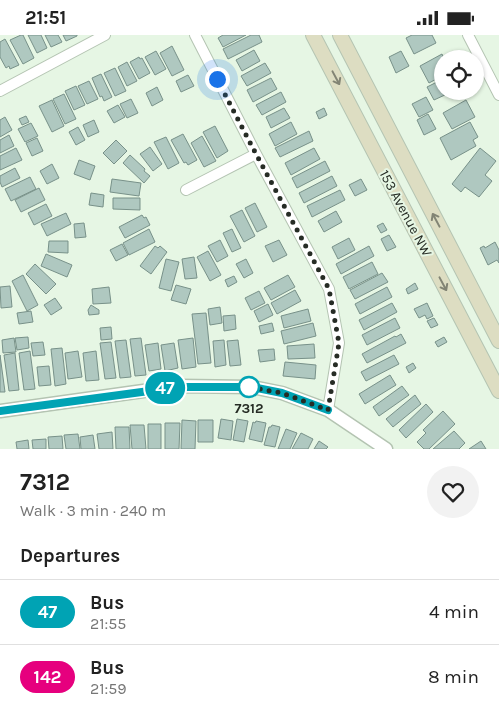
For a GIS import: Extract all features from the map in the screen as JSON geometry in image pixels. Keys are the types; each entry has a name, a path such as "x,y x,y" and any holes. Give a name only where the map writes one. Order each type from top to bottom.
{"main road":[{"name":"153 Avenue NW","path":"313,35 499,391"},
{"name":"153 Avenue NW","path":"340,35 499,341"},
{"path":"349,35 363,79"}],"street":[{"path":"0,91 105,35"},
{"path":"195,35 256,154 329,289 339,343 328,410"},
{"path":"468,35 499,95"},
{"path":"186,190 256,154"},
{"path":"0,411 179,387 252,387 282,393 328,410 386,449"}],"building":[{"path":"23,35 34,58 23,64 10,40"},
{"path":"28,35 41,35 47,48 37,53"},
{"path":"45,35 58,35 62,42 51,47"},
{"path":"63,35 77,35 77,36 66,41"},
{"path":"223,35 246,35 223,47 218,38"},
{"path":"251,35 259,35 262,42 228,59 223,49"},
{"path":"412,35 432,35 436,43 414,54 406,38"},
{"path":"5,39 19,65 10,69 9,66 6,68 0,57 0,42"},
{"path":"172,46 184,70 172,76 160,53"},
{"path":"254,50 260,61 242,71 236,60"},
{"path":"156,51 166,69 155,75 145,57"},
{"path":"401,51 409,66 396,73 389,57"},
{"path":"139,57 140,59 142,58 150,73 139,79 130,62"},
{"path":"434,58 434,80 429,83 420,66"},
{"path":"127,62 137,81 127,86 118,67"},
{"path":"265,63 271,73 247,86 241,76"},
{"path":"115,68 126,91 115,96 104,73"},
{"path":"101,74 112,97 104,101 102,96 100,97 92,78"},
{"path":"188,75 194,86 181,92 176,81"},
{"path":"271,78 277,89 253,102 247,90"},
{"path":"89,81 98,99 87,104 78,86"},
{"path":"434,84 434,100 427,87"},
{"path":"76,86 85,105 74,110 65,91"},
{"path":"157,87 163,100 152,106 146,93"},
{"path":"281,92 286,102 262,115 256,105"},
{"path":"64,94 76,119 65,124 53,99"},
{"path":"426,97 433,110 419,117 412,104"},
{"path":"131,99 138,113 127,118 120,104"},
{"path":"52,100 64,126 52,132 39,106"},
{"path":"466,100 475,117 452,129 443,113"},
{"path":"118,105 125,117 114,123 107,111"},
{"path":"284,108 290,118 271,128 266,117"},
{"path":"324,108 327,115 319,119 316,112"},
{"path":"428,114 436,129 424,135 417,120"},
{"path":"26,116 29,122 22,125 19,119"},
{"path":"5,117 12,130 0,137 0,120"},
{"path":"94,120 99,132 88,137 83,125"},
{"path":"291,122 297,134 275,146 269,134"},
{"path":"470,122 478,137 473,140 476,146 451,160 440,138"},
{"path":"31,123 38,136 25,142 18,129"},
{"path":"215,126 228,151 217,158 203,132"},
{"path":"78,127 85,140 76,145 69,132"},
{"path":"309,131 313,141 280,157 275,148"},
{"path":"183,134 197,160 188,165 186,162 184,163 171,140"},
{"path":"9,135 14,146 0,153 0,140"},
{"path":"202,136 216,161 204,167 191,143"},
{"path":"166,137 179,163 168,169 154,142"},
{"path":"37,138 43,151 32,156 26,143"},
{"path":"116,140 127,151 114,164 103,153"},
{"path":"150,147 162,164 153,171 140,154"},
{"path":"16,148 22,160 0,170 0,156"},
{"path":"314,148 320,159 291,175 285,163"},
{"path":"480,148 496,161 485,175 492,181 479,197 465,187 461,192 452,184"},
{"path":"130,155 150,176 144,183 123,163"},
{"path":"79,160 95,166 90,180 74,174"},
{"path":"325,161 330,171 297,188 292,178"},
{"path":"52,164 59,178 47,184 40,171"},
{"path":"15,168 20,178 2,187 0,176"},
{"path":"332,176 337,186 304,203 299,193"},
{"path":"30,177 36,189 11,201 5,189"},
{"path":"112,179 141,183 139,196 110,192"},
{"path":"361,179 367,190 355,196 349,185"},
{"path":"39,188 45,200 21,212 15,200"},
{"path":"340,190 345,200 312,217 307,206"},
{"path":"91,193 104,195 103,207 89,205"},
{"path":"113,198 140,198 140,210 113,209"},
{"path":"255,203 267,227 257,232 245,208"},
{"path":"46,204 52,216 34,225 28,213"},
{"path":"242,210 255,236 244,242 230,216"},
{"path":"336,211 342,222 324,232 318,221"},
{"path":"66,213 71,224 47,236 41,224"},
{"path":"142,215 144,218 146,217 150,225 125,238 119,227"},
{"path":"84,223 86,237 75,238 74,224"},
{"path":"383,223 387,230 381,233 377,226"},
{"path":"149,229 155,242 129,255 123,243"},
{"path":"232,229 241,248 232,252 223,233"},
{"path":"389,235 396,247 387,251 381,239"},
{"path":"349,238 355,250 338,259 332,247"},
{"path":"220,240 228,256 217,262 208,246"},
{"path":"279,240 287,255 273,262 265,246"},
{"path":"49,241 68,241 68,253 48,252"},
{"path":"495,242 499,250 499,263 497,260 488,265 480,248 484,246 485,248"},
{"path":"122,244 128,255 116,261 110,250"},
{"path":"155,246 158,248 160,246 167,252 151,274 140,266"},
{"path":"369,246 374,256 341,274 336,264"},
{"path":"208,251 221,275 210,281 197,257"},
{"path":"46,254 72,265 67,277 41,266"},
{"path":"194,257 197,278 185,279 182,259"},
{"path":"166,259 179,262 171,291 159,288"},
{"path":"246,259 253,273 244,278 236,264"},
{"path":"372,262 378,274 349,289 343,277"},
{"path":"35,264 56,284 46,294 26,274"},
{"path":"382,273 388,282 355,299 350,290"},
{"path":"23,275 38,305 27,311 12,281"},
{"path":"288,275 295,287 271,300 264,288"},
{"path":"234,276 237,282 228,287 225,280"},
{"path":"415,283 418,289 408,294 406,289"},
{"path":"176,285 191,289 186,304 171,300"},
{"path":"10,286 12,307 1,308 0,287"},
{"path":"109,287 111,303 93,304 92,289"},
{"path":"387,287 392,297 360,314 355,304"},
{"path":"295,290 301,301 277,314 271,303"},
{"path":"259,291 265,303 251,310 245,298"},
{"path":"55,298 62,308 51,315 44,305"},
{"path":"392,303 397,312 364,330 359,320"},
{"path":"427,303 433,316 427,319 425,315 419,318 414,309"},
{"path":"268,304 273,315 259,322 254,311"},
{"path":"91,305 99,310 99,314 89,315 88,310"},
{"path":"220,307 222,323 210,325 208,309"},
{"path":"308,309 311,321 284,328 281,316"},
{"path":"31,311 33,322 19,324 17,313"},
{"path":"206,313 211,363 198,364 192,314"},
{"path":"235,315 236,329 224,331 223,316"},
{"path":"395,318 400,328 367,345 362,335"},
{"path":"434,318 438,325 431,328 427,321"},
{"path":"272,323 274,331 261,334 259,326"},
{"path":"313,323 316,336 284,344 281,331"},
{"path":"111,327 112,339 101,340 100,328"},
{"path":"401,334 406,343 367,363 362,354"},
{"path":"28,337 29,348 17,350 15,338"},
{"path":"444,337 447,342 438,347 435,342"},
{"path":"14,338 16,352 3,353 2,340"},
{"path":"141,338 146,375 135,376 130,339"},
{"path":"193,338 196,367 182,369 178,340"},
{"path":"126,340 131,377 120,378 115,341"},
{"path":"224,340 226,365 215,367 213,341"},
{"path":"238,340 241,365 230,366 227,341"},
{"path":"43,342 45,355 33,356 31,343"},
{"path":"111,342 116,378 105,379 100,343"},
{"path":"158,343 161,369 149,371 145,345"},
{"path":"174,343 178,368 165,371 161,345"},
{"path":"314,344 315,358 288,359 287,346"},
{"path":"62,348 66,384 55,386 51,349"},
{"path":"274,349 275,360 260,362 258,350"},
{"path":"30,351 35,389 24,390 19,353"},
{"path":"78,351 82,377 68,379 65,353"},
{"path":"96,351 99,380 86,381 83,353"},
{"path":"15,353 19,390 9,391 4,355"},
{"path":"0,355 5,392 0,392"},
{"path":"394,355 399,364 366,381 361,372"},
{"path":"285,362 316,365 315,379 283,376"},
{"path":"413,363 416,368 409,373 406,367"},
{"path":"49,366 51,385 39,386 37,367"},
{"path":"390,375 396,385 365,404 359,394"},
{"path":"402,386 409,395 379,416 373,407"},
{"path":"415,395 421,404 393,427 386,419"},
{"path":"426,404 433,412 406,438 399,430"},
{"path":"443,411 455,424 429,449 424,449 417,442 426,433 423,430"},
{"path":"221,419 233,421 231,440 218,438"},
{"path":"237,419 248,421 244,442 233,440"},
{"path":"182,420 196,421 195,449 181,449"},
{"path":"198,420 213,420 213,442 198,442"},
{"path":"256,421 266,423 262,442 249,439 253,422 255,423"},
{"path":"165,423 180,423 179,449 165,449"},
{"path":"148,424 161,424 161,449 148,449"},
{"path":"130,425 144,425 146,449 132,449"},
{"path":"272,425 280,427 275,447 264,445 269,427"},
{"path":"115,427 129,427 130,449 116,449"},
{"path":"286,429 297,433 290,449 278,449"},
{"path":"454,431 465,443 459,449 433,449"},
{"path":"112,432 113,449 99,449 97,434"},
{"path":"301,433 313,439 308,449 292,449"},
{"path":"78,434 80,449 66,449 64,435"},
{"path":"93,435 95,449 81,449 80,437"},
{"path":"62,436 63,449 49,449 48,437"},
{"path":"46,439 46,449 33,449 32,440"},
{"path":"28,440 29,449 17,449 16,442"},
{"path":"319,441 328,447 326,449 314,449"},
{"path":"481,441 486,449 469,449"}],"bus line":[{"name":"47","path":"0,411 179,387 252,387 282,393 328,410"}],"place":[{"name":"7312","path":"249,387"}],"route":[{"path":"217,79 329,289 339,343 328,410 282,393 249,387"}]}
